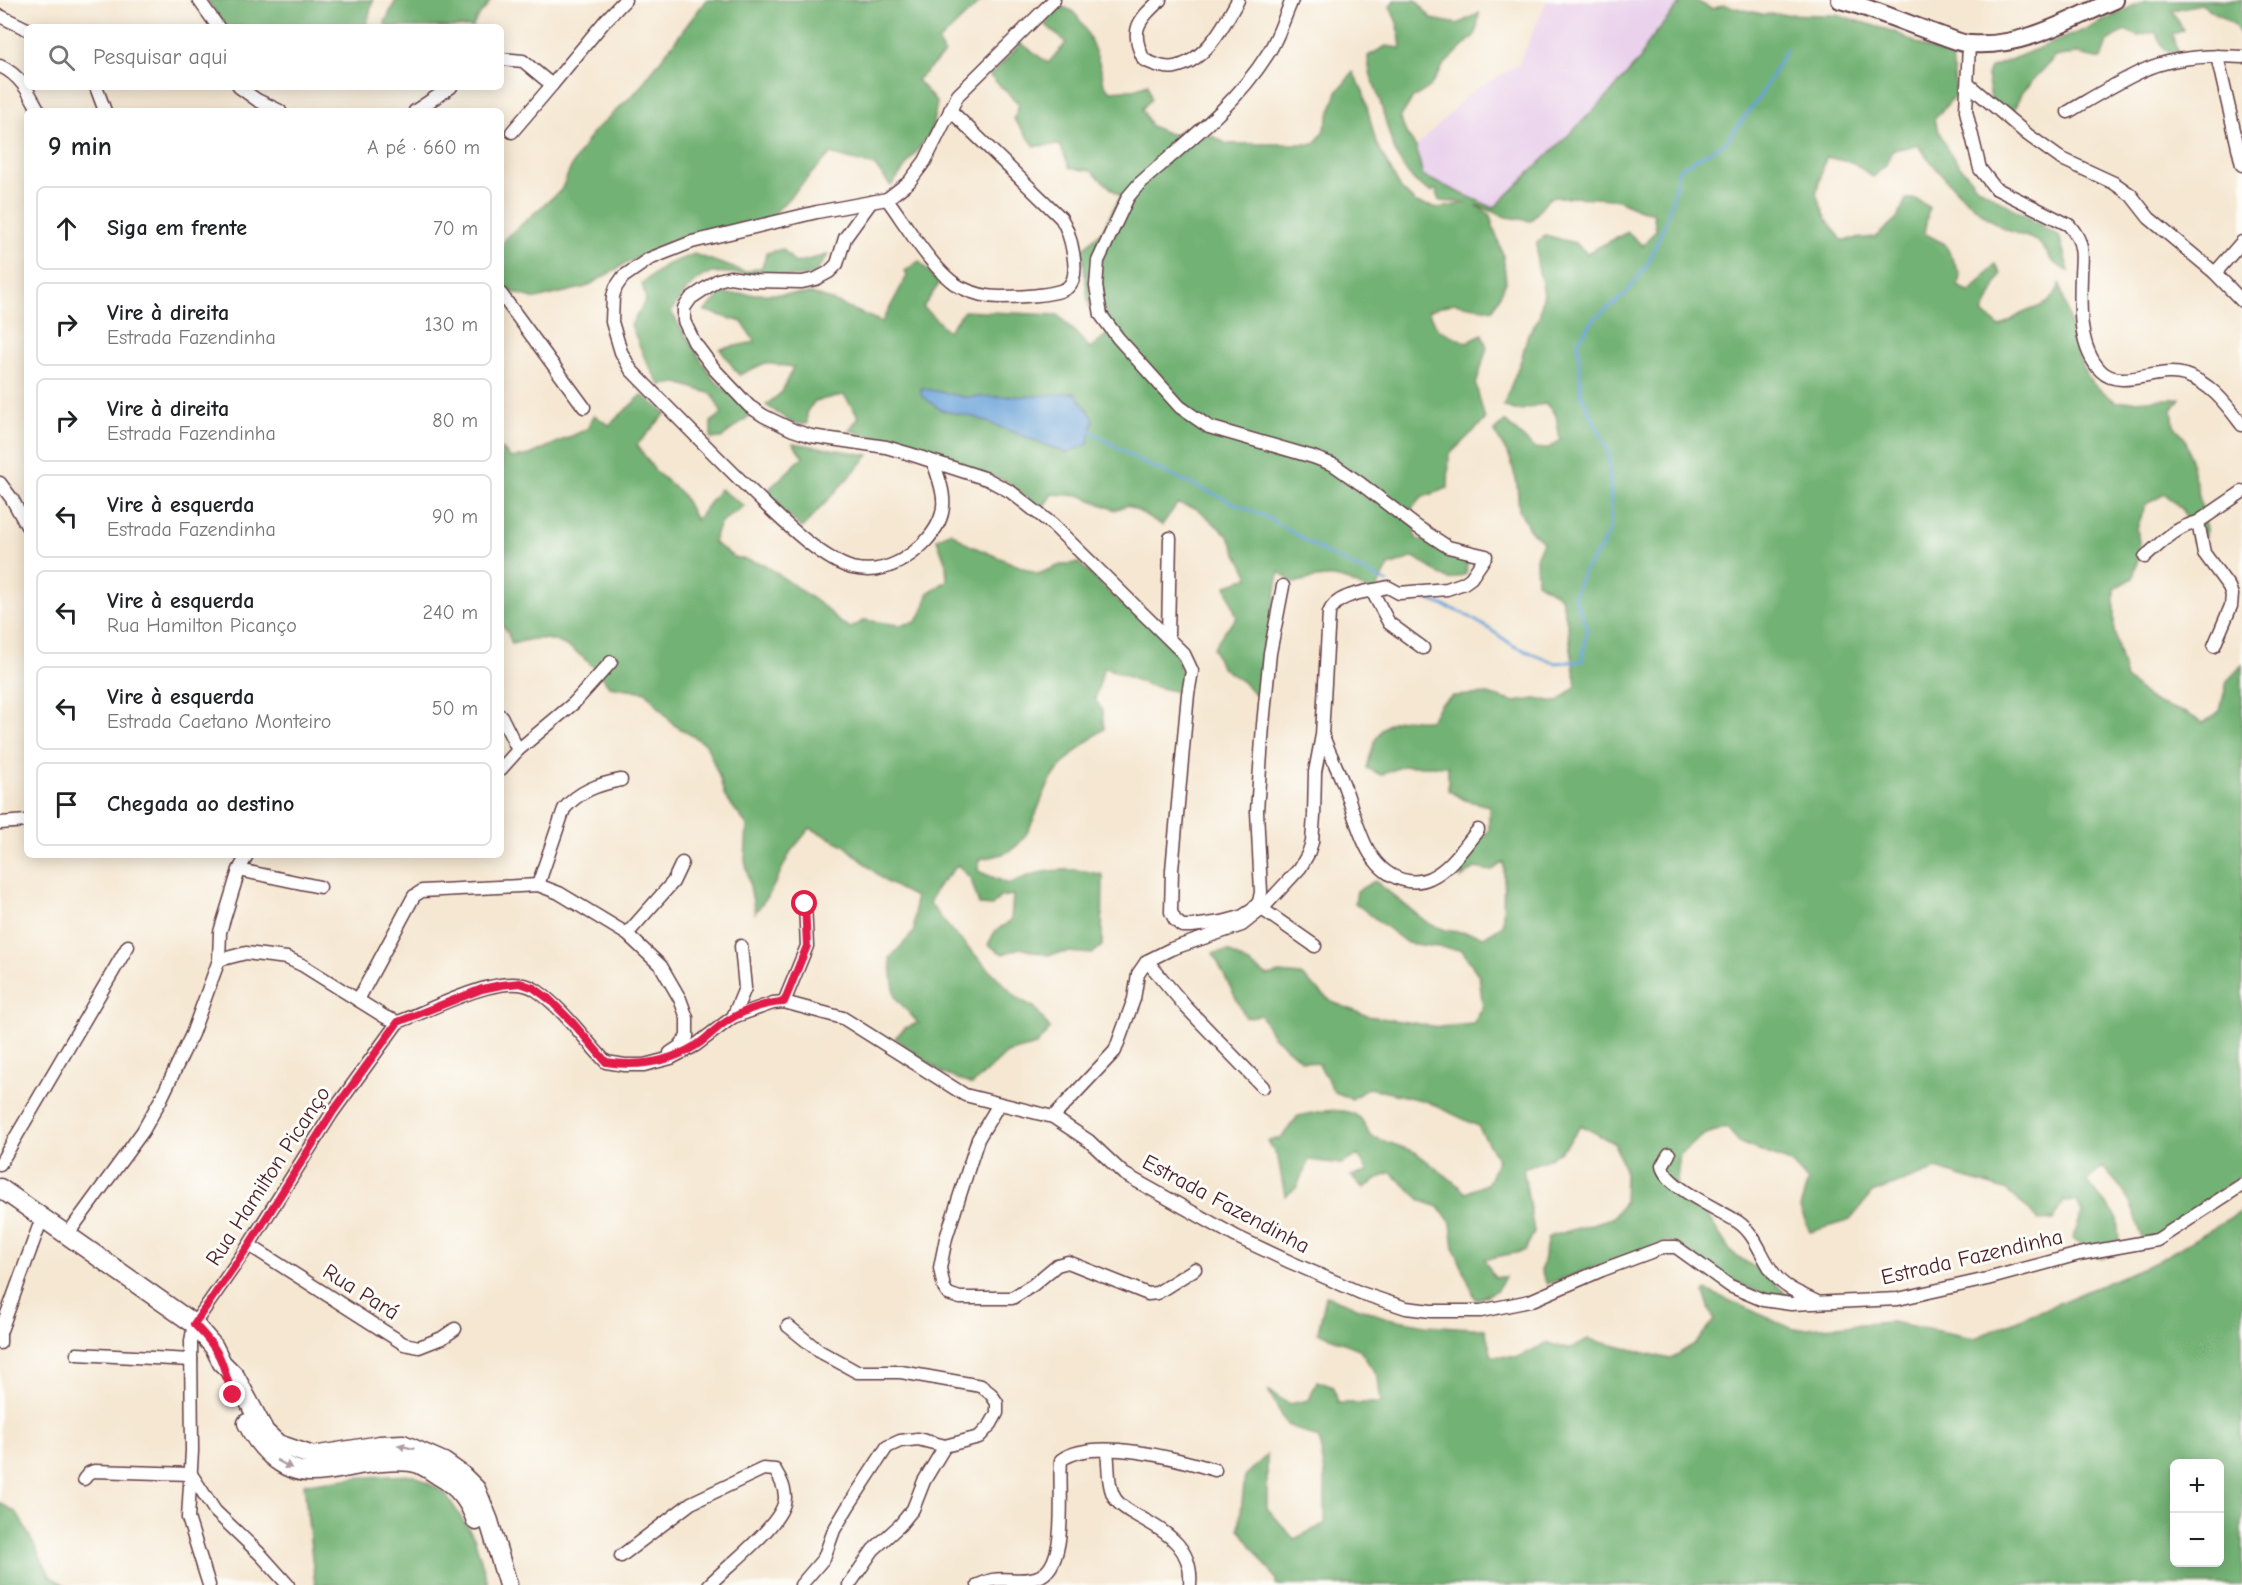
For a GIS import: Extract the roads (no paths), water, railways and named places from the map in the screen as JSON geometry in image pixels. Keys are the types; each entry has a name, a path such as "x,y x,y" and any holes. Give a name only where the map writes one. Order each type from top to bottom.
{"main road":[{"path":"0,1188 194,1324 214,1347 222,1363 226,1380 260,1446 276,1460 297,1471 307,1472 374,1462 397,1461 419,1464 455,1485 470,1504 496,1585"},
{"path":"222,1363 235,1376 265,1432 278,1444 313,1456 380,1445 403,1444 444,1462 461,1474 476,1490 502,1558 508,1585"}],"street":[{"path":"199,0 216,24"},
{"path":"512,132 604,21 625,0"},
{"path":"933,462 944,490 945,503 937,526 925,541 900,563 878,570 853,568 840,564 796,533 729,470 632,370 621,352 612,322 615,287 623,277 649,259 692,242 817,212 887,199 909,182 925,161 958,95 968,83 1054,0"},
{"path":"1160,0 1137,25 1135,44 1144,60 1161,66 1175,67 1191,60 1207,47 1225,24 1238,0"},
{"path":"1053,1117 1115,1051 1134,999 1138,974 1147,961 1171,949 1242,925 1262,909 1300,868 1308,854 1313,834 1315,772 1322,735 1329,613 1332,605 1341,599 1388,587 1399,593 1447,589 1471,578 1486,556 1448,547 1334,465 1209,427 1180,407 1118,338 1101,315 1096,286 1098,261 1128,197 1139,184 1224,108 1248,82 1269,54 1292,0"},
{"path":"1840,0 1871,8 1903,22 1969,44 2002,43 2025,39 2115,0"},
{"path":"0,16 22,26"},
{"path":"1969,44 1966,111 1980,169 1995,188 2069,225 2077,234 2082,249 2079,308 2087,350 2101,371 2109,378 2124,380 2156,374 2183,374 2217,393 2242,425"},
{"path":"2068,112 2142,71 2162,64 2217,56 2242,57"},
{"path":"2217,56 2242,165"},
{"path":"504,59 523,62 552,85"},
{"path":"0,66 7,69 24,84"},
{"path":"1968,84 2028,135 2060,158 2114,183 2132,195 2150,218 2216,273 2242,301"},
{"path":"28,90 38,108"},
{"path":"97,90 104,108"},
{"path":"243,90 274,108"},
{"path":"420,108 446,90"},
{"path":"887,199 943,274 959,286 976,294 1000,297 1059,292 1072,282 1076,273 1067,227 1062,218 950,110"},
{"path":"871,202 845,238 837,264 829,272 816,279 802,282 730,278 718,280 691,298 684,308 684,321 694,342 715,370 749,406 764,416 811,436 886,447 958,468 987,479 1011,492 1053,525 1184,654 1192,671 1172,870 1171,912 1182,926 1241,917 1252,910 1261,892 1257,811 1263,725 1270,653 1283,586"},
{"path":"2216,273 2242,242"},
{"path":"504,298 584,407"},
{"path":"0,483 24,521"},
{"path":"2145,557 2175,531 2185,525 2198,522 2242,492"},
{"path":"2198,522 2204,553 2229,587 2232,596 2231,606 2214,646"},
{"path":"1168,636 1170,538"},
{"path":"1372,591 1389,623 1423,648"},
{"path":"504,766 518,750 574,703 611,662"},
{"path":"504,722 518,750"},
{"path":"1322,735 1346,790 1359,834 1386,872 1398,879 1418,882 1431,878 1449,865 1478,830"},
{"path":"538,885 558,820 564,809 573,799 587,790 621,780"},
{"path":"0,823 24,821"},
{"path":"67,1234 143,1131 192,1034 219,960 220,932 239,870 245,858"},
{"path":"627,934 667,888 682,863"},
{"path":"239,870 320,887"},
{"path":"358,1000 414,896 422,891 538,885 559,893 627,934 661,966 680,999 687,1018 687,1037 674,1052 625,1065"},
{"path":"784,1002 807,946 805,904"},
{"path":"1262,909 1315,946"},
{"path":"0,1164 128,946"},
{"path":"733,1017 745,988 741,946"},
{"path":"219,960 246,953 287,958 385,1017 398,1022"},
{"path":"1147,961 1186,1007 1263,1087"},
{"name":"Estrada Fazendinha","path":"398,1022 482,989 520,983 534,988 549,999 606,1062 644,1065 671,1058 696,1045 733,1017 773,1003 784,1002 843,1018 965,1095 1053,1117 1089,1141 1124,1174 1290,1262 1361,1293 1406,1308 1431,1311 1481,1311 1530,1301 1602,1270 1664,1247 1676,1247 1730,1286 1763,1300 1791,1304 1898,1299 1987,1279 2079,1254 2157,1240 2242,1185"},
{"name":"Rua Hamilton Picanço","path":"194,1324 249,1245 332,1113 398,1022"},
{"path":"999,1104 978,1139 946,1238 940,1268 944,1288 948,1294 960,1298 1012,1298 1033,1285 1057,1265 1068,1262 1148,1294 1157,1293 1195,1269"},
{"path":"1669,1154 1662,1166 1668,1178 1739,1223 1753,1237 1774,1274 1784,1285 1817,1302"},
{"path":"0,1344 0,1333 42,1218"},
{"name":"Rua Pará","path":"249,1245 404,1344 418,1347 442,1338 455,1329"},
{"path":"194,1324 191,1360 191,1474 188,1518 209,1585"},
{"path":"788,1326 819,1351 857,1371 901,1372 952,1379 981,1386 997,1403 997,1413 979,1437 945,1446 918,1439 900,1441 887,1447 834,1530 824,1558 801,1585"},
{"path":"77,1354 191,1360"},
{"path":"849,1585 873,1550 900,1525 913,1509 924,1481 945,1446"},
{"path":"1107,1450 1112,1488 1116,1500 1127,1510 1171,1537 1183,1550 1191,1574 1190,1585"},
{"path":"978,1585 992,1580 1026,1580 1040,1577 1050,1570 1059,1540 1061,1460 1066,1456 1078,1452 1138,1451 1215,1470"},
{"path":"621,1556 691,1503 763,1469 775,1470 781,1480 785,1496 784,1506 774,1522 709,1585"},
{"path":"84,1479 89,1473 94,1472 191,1474"},
{"path":"191,1474 215,1511 261,1555 288,1585"}],"water":[{"path":"921,388 965,397 1075,393 1094,419 1088,444 1066,453 977,418 941,410 921,395"}],"waterway":[{"path":"1419,596 1463,613 1514,646 1555,663 1582,661 1587,628 1574,596 1583,572 1601,548 1610,530 1611,511 1609,453 1581,394 1578,341 1595,318 1625,295 1648,264 1669,213 1679,169 1726,142 1761,95 1786,50"},
{"path":"1091,431 1139,461 1270,519 1328,554 1388,583"}]}
